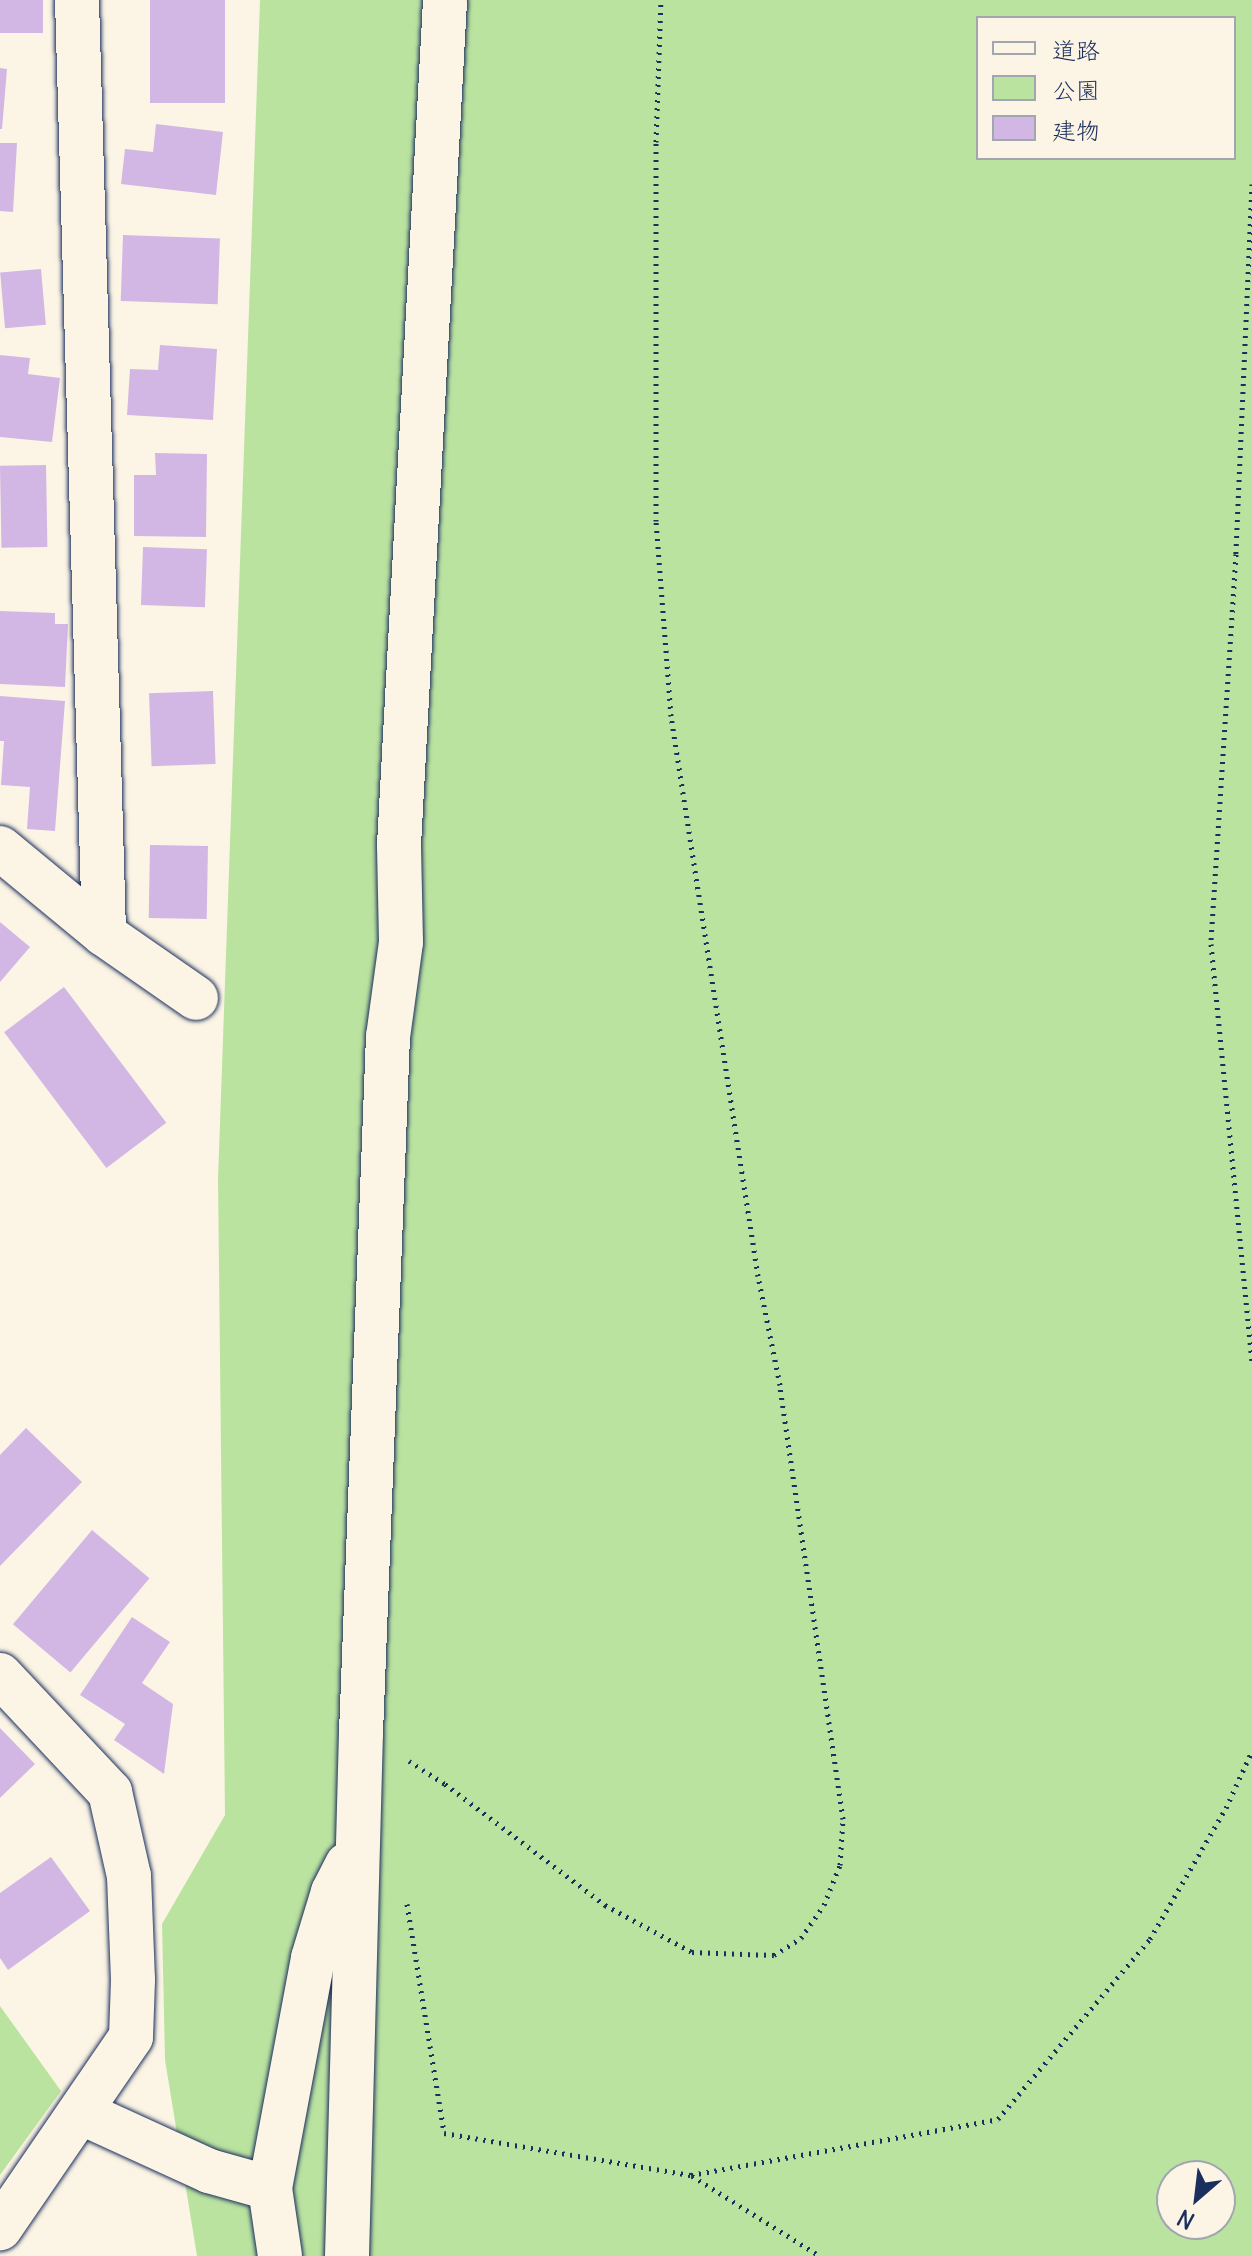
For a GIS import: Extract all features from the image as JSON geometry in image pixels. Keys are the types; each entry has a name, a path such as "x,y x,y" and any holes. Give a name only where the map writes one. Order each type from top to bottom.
{"street":[{"path":"77,0 104,934"},
{"path":"347,2256 361,1733 388,1037 401,942 399,845 445,0"},
{"path":"0,848 104,934 196,998"},
{"path":"0,1675 110,1792 129,1876 131,2037 0,2228"},
{"path":"280,2256 270,2188 313,1958 333,1892 358,1844"},
{"path":"80,2112 209,2171 270,2188"}],"path":[{"path":"361,1733 445,1784 605,1905 692,1952 774,1955 801,1938 824,1905 840,1865 843,1819 780,1385 758,1276 671,716 656,521 656,142 661,0"},
{"path":"1252,184 1236,554 1211,944 1252,1362"},
{"path":"407,1900 444,2133 691,2175 998,2119 1150,1939 1226,1808 1252,1751"},
{"path":"691,2175 820,2256"}],"green space":[{"path":"260,0 1252,0 1252,2256 197,2256 165,2060 162,1924 225,1815 218,1179"},
{"path":"0,2006 61,2091 0,2175"}],"building":[{"path":"0,0 43,0 43,33 0,33"},
{"path":"150,0 225,0 225,103 150,103"},
{"path":"0,68 7,69 2,129 0,129"},
{"path":"156,124 223,132 216,195 121,184 125,149 153,152"},
{"path":"0,143 17,143 13,212 0,211"},
{"path":"123,235 220,238 218,304 121,301"},
{"path":"41,269 46,325 5,328 0,273"},
{"path":"160,345 217,349 213,420 127,415 130,369 158,370"},
{"path":"0,355 30,358 28,374 60,378 52,442 0,437"},
{"path":"155,453 207,454 206,537 134,536 134,475 156,475"},
{"path":"46,465 47,547 1,548 0,466"},
{"path":"143,547 207,549 205,607 141,605"},
{"path":"0,611 55,613 55,624 68,624 65,687 0,684"},
{"path":"213,691 216,764 152,766 149,693"},
{"path":"0,696 65,701 55,831 27,829 30,787 1,785 4,741 0,741"},
{"path":"150,845 208,846 207,919 149,918"},
{"path":"0,922 30,947 0,982"},
{"path":"64,987 166,1123 106,1168 4,1032"},
{"path":"26,1428 82,1482 0,1566 0,1455"},
{"path":"92,1530 149,1578 70,1672 13,1624"},
{"path":"132,1617 170,1642 142,1683 173,1704 164,1774 114,1740 125,1724 80,1695"},
{"path":"0,1728 35,1764 0,1798"},
{"path":"51,1857 90,1911 8,1970 0,1958 0,1893"}]}
